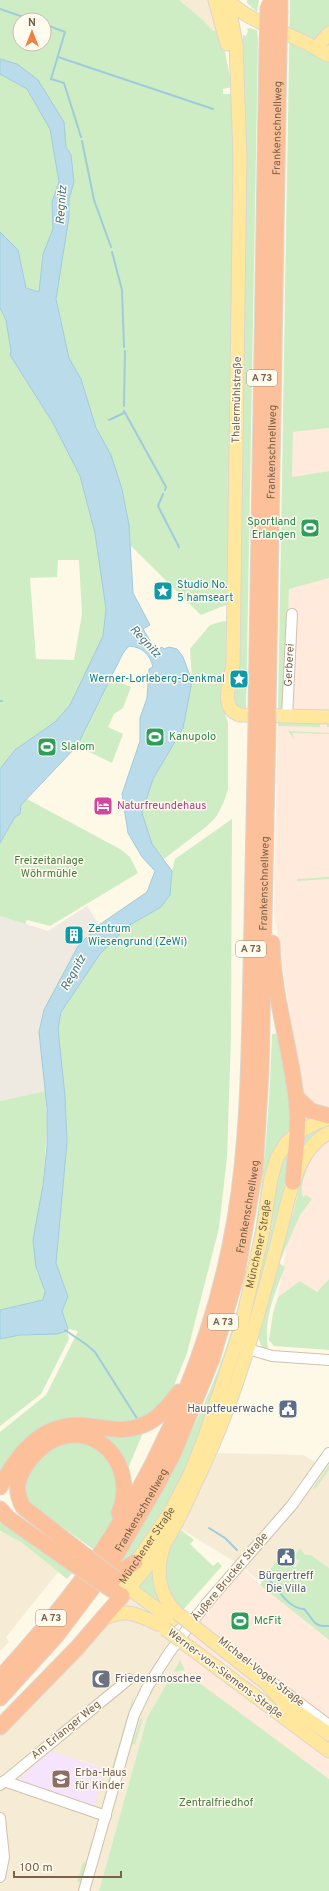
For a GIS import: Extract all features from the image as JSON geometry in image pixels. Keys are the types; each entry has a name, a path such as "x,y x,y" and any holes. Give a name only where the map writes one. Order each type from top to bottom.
{"highway":[{"name":"Frankenschnellweg","path":"0,1678 28,1647 98,1560 146,1477 192,1376 214,1310 235,1219 246,1128 262,723 274,4"},
{"name":"Frankenschnellweg","path":"0,1698 57,1635 112,1562 157,1485 174,1452 212,1359 237,1274 254,1170 261,1072 265,884 262,723"},
{"path":"265,884 271,916 272,948 297,1098 297,1133 293,1182"},
{"path":"297,1098 311,1111 329,1117"},
{"path":"0,1487 25,1449 43,1434 73,1424 111,1430 142,1426 152,1421 166,1408 192,1376"},
{"path":"98,1560 123,1503 124,1482 122,1468 111,1452 94,1440 75,1436 53,1440 34,1454 21,1472 17,1483 17,1491 23,1508 78,1550 98,1560 119,1584"},
{"path":"0,1509 8,1518 75,1565 119,1584"},
{"path":"0,1727 16,1712 102,1619 126,1568 135,1562"}],"main road":[{"name":"Thalermühlstraße","path":"215,0 237,87"},
{"name":"Thalermühlstraße","path":"228,1 236,44 240,158 233,664 227,697 228,704 233,712 240,715 287,717"},
{"path":"228,1 251,18 325,53 329,34"},
{"path":"236,44 241,26 251,18"},
{"path":"287,717 329,717"},
{"name":"Münchener Straße","path":"135,1562 171,1511 191,1472 242,1347 273,1171 277,1158 286,1143 297,1133 329,1117"},
{"name":"Münchener Straße","path":"119,1584 165,1542 211,1450 293,1182 308,1151 323,1136 329,1133"},
{"path":"102,1619 126,1612 132,1612 168,1622 166,1601 160,1586 160,1564 165,1542"},
{"name":"Werner-von-Siemens-Straße","path":"119,1584 329,1751"},
{"name":"Werner-von-Siemens-Straße","path":"168,1622 267,1684 283,1702 329,1734"}],"street":[{"name":"Gerberei","path":"287,717 292,614"},
{"path":"242,1347 272,1356 329,1360"},
{"name":"Äußere Brucker Straße","path":"84,1891 134,1715 157,1670 194,1620 250,1551 292,1504 329,1453"},
{"name":"Michael-Vogel-Straße","path":"194,1620 249,1665 329,1724"},
{"name":"Am Erlanger Weg","path":"2,1783 129,1679"},
{"name":"Am Erlanger Weg","path":"2,1783 106,1816"},
{"path":"0,1818 4,1857 0,1877"}],"shaded area":[{"path":"179,0 208,0 217,30 213,31 203,20"},
{"path":"329,428 329,471 292,477 293,432"},
{"path":"329,578 329,1279 317,1292 300,1281 278,1297 307,1119 274,913 278,713 285,711 289,589"},
{"path":"87,906 99,925 78,946 39,1032 45,1091 0,1101 0,916 48,931"},
{"path":"218,1453 303,1455 322,1466 329,1456 329,1568 311,1555 294,1557 299,1561 294,1567 286,1568 276,1561 261,1582 240,1565 181,1529"},
{"path":"2,1532 21,1542 58,1572 6,1637 9,1642 0,1651 0,1533"},
{"path":"240,1565 260,1585 329,1640 329,1779 190,1677 180,1676 183,1634"},
{"path":"128,1592 183,1634 180,1676 170,1678 147,1718 99,1891 0,1891 0,1731","holes":["80,1760 105,1769 93,1805 21,1782"]},
{"name":"Erba-Haus für Kinder","path":"50,1751 105,1769 94,1806 21,1782 19,1780"}],"green space":[{"path":"0,0 179,0 203,20 213,31 217,30 223,42 232,87 223,89 223,94 233,94 236,123 231,603 201,615 130,545 129,525 122,489 111,455 96,428 81,379 69,358 56,299 69,217 69,199 74,182 71,155 66,147 64,122 17,64 0,59"},
{"path":"247,0 259,0 257,12 247,3"},
{"path":"290,0 329,0 329,428 293,432 292,477 329,471 329,578 289,589 285,711 278,713"},
{"path":"247,29 257,30 258,41 246,713 235,705 234,700 238,671 243,35 246,36 248,31"},
{"path":"0,74 27,89 50,129 59,182 52,202 53,229 43,254 39,292 26,289 18,250 0,232"},
{"path":"0,308 6,320 11,351 10,355 53,423 80,476 95,533 106,609 103,636 70,705 55,722 15,750 0,769","holes":["58,560 79,560 82,614 74,660 36,659 30,578 57,577"]},
{"path":"223,621 228,622 231,627 223,707 228,723 228,789 223,804 216,817 207,826 164,859 152,844 142,813 153,779 183,728 192,681 190,649 210,625"},
{"path":"111,678 131,687 123,708 114,714 108,727 123,734 112,763 77,746"},
{"path":"278,720 329,723 329,727 327,727 327,724 320,724 320,727 278,726"},
{"path":"288,731 329,734 292,733 295,740"},
{"name":"Freizeitanlage Wöhrmühle","path":"27,799 120,849 130,857 138,873 50,926 27,920 25,924 0,916 0,843 15,817 20,814 21,805"},
{"path":"232,819 231,1037 227,1157 219,1228 187,1353 171,1393 160,1407 137,1422 97,1422 0,1471 0,1432 46,1395 78,1331 68,1329 62,1311 68,1297 56,1263 67,1142 65,1096 58,1029 61,1012 100,954 128,926 161,907 170,895 172,871 175,859"},
{"path":"329,877 329,879 297,881 297,879"},
{"path":"281,1033 294,1131 262,1212 228,1355 182,1482 131,1558 119,1565 181,1453 213,1383 228,1341 241,1298 258,1211 267,1123 272,1034"},
{"path":"45,1091 45,1157 36,1265 44,1289 43,1300 0,1310 0,1101"},
{"path":"329,1122 329,1127 302,1153 301,1135"},
{"path":"329,1137 329,1141 315,1153 307,1168 302,1193 303,1197 306,1195 312,1199 300,1215 279,1263 285,1267 271,1306 267,1327 268,1348 272,1353 262,1348 257,1335 283,1236 293,1213 307,1160"},
{"path":"289,1146 290,1161 278,1213 275,1235 245,1338 256,1297 276,1173"},
{"path":"329,1279 329,1350 274,1346 269,1340 273,1313 278,1297 300,1281 317,1292"},
{"path":"67,1331 69,1339 41,1394 0,1426 0,1339 20,1335 57,1334"},
{"path":"77,1428 127,1434 144,1430 127,1471 118,1452 102,1438 85,1433 67,1432 50,1437 37,1445 27,1456 6,1486 20,1464 34,1447 51,1435"},
{"path":"69,1440 89,1443 101,1449 121,1476 114,1517 93,1549 26,1501 22,1492 27,1472 53,1445"},
{"path":"329,1465 329,1470 315,1489 313,1488"},
{"path":"0,1520 73,1572 67,1579 21,1542 0,1531"},
{"path":"181,1530 194,1540 190,1544 213,1566 218,1562 222,1566 182,1611 176,1606 168,1593 164,1578 165,1562 168,1552"},
{"path":"300,1548 305,1555 311,1555 329,1568 329,1640 260,1585 276,1561 286,1568 289,1564 295,1567 299,1561 294,1557"},
{"path":"154,1561 168,1609 135,1587"},
{"path":"180,1660 185,1670 174,1672"},
{"name":"Zentralfriedhof","path":"180,1676 190,1677 205,1687 329,1779 329,1891 99,1891 147,1718 170,1678"},
{"path":"134,1694 132,1707 113,1778 110,1779 108,1789 106,1788"},
{"path":"141,1718 143,1718 135,1745 132,1744"},
{"path":"83,1862 86,1863 82,1883 77,1882"}],"water":[{"name":"Regnitz","path":"0,59 17,64 38,80 64,122 66,147 71,155 74,182 69,199 69,217 56,299 69,358 81,379 96,428 111,455 122,489 129,525 133,593 150,625 143,629 157,652 157,650 162,647 164,649 169,647 177,649 183,657 192,681 183,728 153,779 142,813 152,844 172,871 170,895 161,907 128,926 100,954 61,1012 58,1029 65,1096 67,1142 56,1263 68,1297 62,1311 68,1329 67,1331 57,1334 20,1335 0,1339 0,1310 43,1300 45,1291 36,1267 33,1240 43,1185 47,1146 47,1108 39,1032 44,1010 78,946 99,925 147,892 155,871 142,857 128,833 122,794 140,741 140,718 147,698 149,669 153,667 150,658 145,652 138,648 129,646 123,653 77,746 21,805 20,814 15,817 0,843 0,769 15,750 55,722 70,705 103,636 106,609 95,533 80,476 53,423 10,355 11,351 6,320 0,308 0,232 18,250 26,288 39,292 43,254 53,229 52,202 59,182 50,129 27,89 0,74"}],"waterway":[{"path":"0,9 12,13"},
{"path":"52,27 65,32 51,79 64,83 81,137"},
{"path":"58,57 213,109"},
{"path":"82,141 94,200 111,247"},
{"path":"112,252 122,290 124,347"},
{"path":"124,406 125,351"},
{"path":"124,411 166,487 165,490"},
{"path":"109,420 124,413"},
{"path":"163,494 158,506 179,547"},
{"path":"65,1330 95,1352 138,1420"},
{"path":"209,1528 225,1538 237,1550"},
{"path":"265,1575 288,1601 298,1608 304,1609 316,1624 329,1626"}],"place":[{"name":"Sportland Erlangen","path":"310,528"},
{"name":"Studio No. 5 hamseart","path":"163,591"},
{"name":"Werner-Lorleberg-Denkmal","path":"239,679"},
{"name":"Kanupolo","path":"155,737"},
{"name":"Slalom","path":"47,747"},
{"name":"Naturfreundehaus","path":"103,806"},
{"name":"Zentrum Wiesengrund (ZeWi)","path":"74,935"},
{"name":"Hauptfeuerwache","path":"288,1409"},
{"name":"Bürgertreff Die Villa","path":"286,1557"},
{"name":"McFit","path":"240,1621"},
{"name":"Friedensmoschee","path":"101,1679"},
{"name":"Erba-Haus für Kinder","path":"61,1779"}]}
